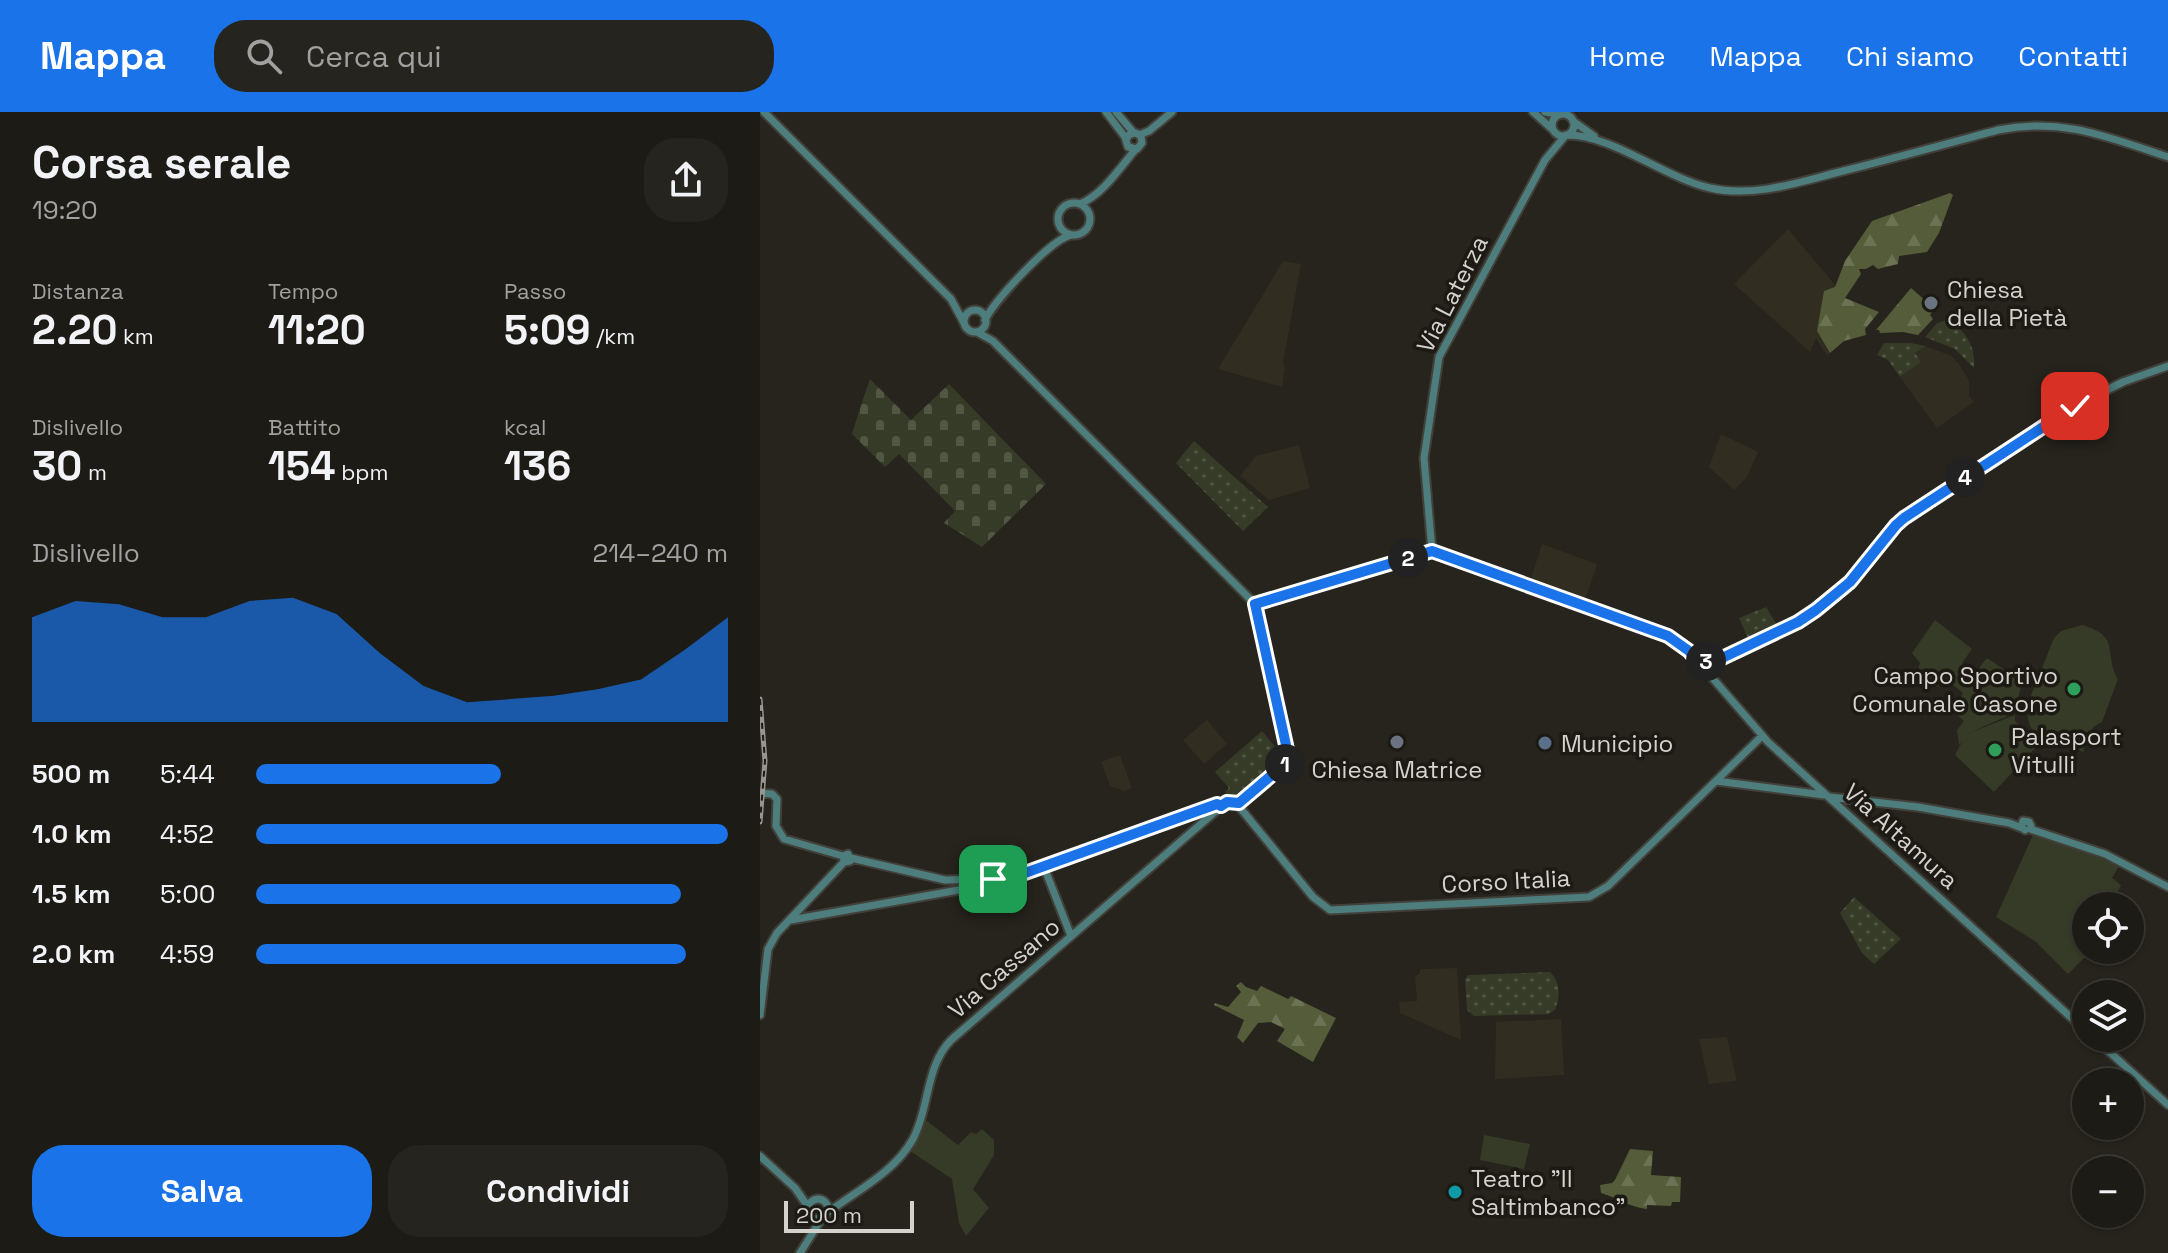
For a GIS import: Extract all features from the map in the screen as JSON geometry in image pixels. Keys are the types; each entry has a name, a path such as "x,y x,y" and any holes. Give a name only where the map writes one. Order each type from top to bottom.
{"main road":[{"path":"764,112 951,299 968,330 993,341 1255,604 1288,754 1286,763 1237,804 1217,804 998,883 791,920"},
{"path":"1106,112 1135,150"},
{"path":"1116,112 1138,137"},
{"path":"1533,112 1558,135 1578,136 1609,146 1702,186 1743,192 1775,188 2019,126 2069,127 2168,157"},
{"path":"1545,112 1572,117 1609,146"},
{"path":"1545,160 1553,119 1560,113"},
{"path":"1126,142 1170,114"},
{"path":"1545,160 1572,131 1572,117"},
{"path":"1087,210 1135,150 1138,137"},
{"path":"1113,175 1123,161 1126,142"},
{"path":"2126,142 2168,163"},
{"name":"Via Laterza","path":"1432,551 1424,458 1439,357 1545,160"},
{"path":"1080,204 1101,189"},
{"path":"977,332 998,300 1038,259 1059,240 1078,234 1087,228 1090,219 1087,210 1080,204 1072,203 1062,208 1057,218 1060,227 1071,235"},
{"path":"1038,259 1060,227"},
{"path":"951,299 983,315 993,341"},
{"path":"964,323 966,315 998,300"},
{"path":"1701,665 1717,661 1798,622 1816,610 1850,582 1896,525 2063,412 2123,382 2168,366"},
{"path":"1255,604 1432,551"},
{"name":"Via Altamura","path":"1432,551 1651,629 1668,636 1689,651 1762,736 2072,1018"},
{"path":"1711,677 1717,661"},
{"name":"Corso Italia","path":"1237,804 1317,901 1330,910 1589,897 1614,880 1762,736"},
{"path":"1716,781 1918,807 2026,826 2117,859 2168,887"},
{"path":"760,793 771,794 777,799 776,826 784,839 846,859 945,880 990,879 998,883"},
{"name":"Via Cassano","path":"800,1253 825,1216 892,1166 909,1145 919,1126 936,1062 943,1049 1221,806"},
{"path":"760,1015 769,944 846,859"},
{"path":"1044,867 1071,936"},
{"path":"2109,1052 2168,1105"},
{"path":"760,1156 795,1188 816,1218 825,1216 827,1204 795,1188"},
{"path":"809,1236 811,1203 843,1200"}],"shaded area":[{"path":"1788,229 1836,286 1817,331 1830,353 1827,356 1816,338 1810,352 1734,284"},
{"path":"1283,261 1301,264 1283,363 1282,387 1218,369"},
{"path":"1925,346 1952,356 1959,364 1969,381 1969,396 1974,402 1937,428 1900,377 1920,362 1914,354"},
{"path":"1721,434 1758,452 1747,477 1734,490 1709,467"},
{"path":"1299,445 1310,488 1269,500 1240,476 1256,456"},
{"path":"1542,544 1597,564 1584,603 1529,584"},
{"path":"1207,720 1227,744 1204,764 1183,740"},
{"path":"1120,755 1132,788 1124,791 1110,786 1101,762"},
{"path":"1457,968 1461,1040 1400,1013 1399,1002 1417,1001 1415,977 1420,969"},
{"path":"1561,1019 1564,1075 1495,1079 1496,1022"},
{"path":"1727,1037 1737,1081 1709,1084 1699,1039"}],"green space":[{"path":"1950,193 1953,195 1939,233 1927,252 1899,256 1898,264 1878,269 1873,265 1859,269 1861,274 1845,298 1879,312 1865,329 1866,335 1844,341 1830,353 1817,331 1824,291 1835,287 1845,261 1872,221"},
{"path":"1911,288 1927,302 1926,307 1932,312 1930,315 1933,319 1918,335 1880,333 1876,330"},
{"path":"1948,320 1969,341 1974,368 1955,349 1925,337 1937,323"},
{"path":"1884,343 1925,346 1915,353 1921,362 1900,377 1888,360 1877,355"},
{"path":"870,379 911,420 949,384 1046,484 982,547 944,523 955,511 899,454 885,467 852,434"},
{"path":"1194,441 1268,507 1243,531 1176,463"},
{"path":"1766,607 1779,628 1749,641 1739,618"},
{"path":"1935,620 1972,649 1962,663 1975,673 1987,658 2005,670 2024,676 2014,713 1967,734 2015,715 2015,721 2038,745 1994,792 1955,755 1962,742 1959,745 1957,730 1964,721 1956,714 1955,708 1963,693 1945,679 1938,687 1915,679 1920,663 1912,653"},
{"name":"Campo Sportivo Comunale Casone","path":"2082,625 2094,629 2107,640 2118,679 2102,722 2093,727 2083,752 2036,734 2028,717 2028,703 2054,638 2061,631"},
{"path":"1262,731 1286,760 1237,802 1233,802 1225,792 1229,788 1215,772"},
{"path":"2033,835 2119,866 2112,878 2121,885 2118,892 2072,892 2072,964 2078,964 2068,974 2035,941 1996,917"},
{"path":"1854,897 1901,939 1874,964 1862,953 1840,913"},
{"path":"1550,972 1558,985 1559,995 1555,1010 1548,1014 1474,1016 1467,1010 1465,979 1468,975"},
{"path":"1241,982 1257,991 1261,986 1288,999 1291,996 1336,1018 1313,1062 1277,1041 1285,1029 1271,1022 1258,1023 1243,1043 1237,1037 1244,1020 1214,1005 1228,1007 1241,992 1236,986"},
{"path":"923,1118 958,1145 971,1132 976,1134 982,1129 994,1140 994,1155 973,1189 989,1208 966,1236 959,1223 952,1179 910,1151"},
{"path":"1484,1135 1530,1144 1524,1169 1480,1160"},
{"path":"1630,1149 1653,1151 1651,1175 1681,1177 1680,1202 1672,1202 1671,1206 1647,1205 1647,1209 1601,1193 1600,1185 1615,1180"}],"railway":[{"path":"760,699 765,761 760,822"}],"place":[{"name":"Chiesa della Pietà","path":"1931,303"},
{"name":"Campo Sportivo Comunale Casone","path":"2074,689"},
{"name":"Chiesa Matrice","path":"1397,742"},
{"name":"Municipio","path":"1545,743"},
{"name":"Palasport Vitulli","path":"1995,750"},
{"name":"Teatro \"Il Saltimbanco\"","path":"1455,1192"}],"route":[{"path":"993,879 998,883 1217,804 1239,803 1286,763 1288,754 1255,604 1432,551 1668,636 1689,651 1698,662 1718,660 1798,622 1816,610 1850,582 1904,518 2075,406"}]}
